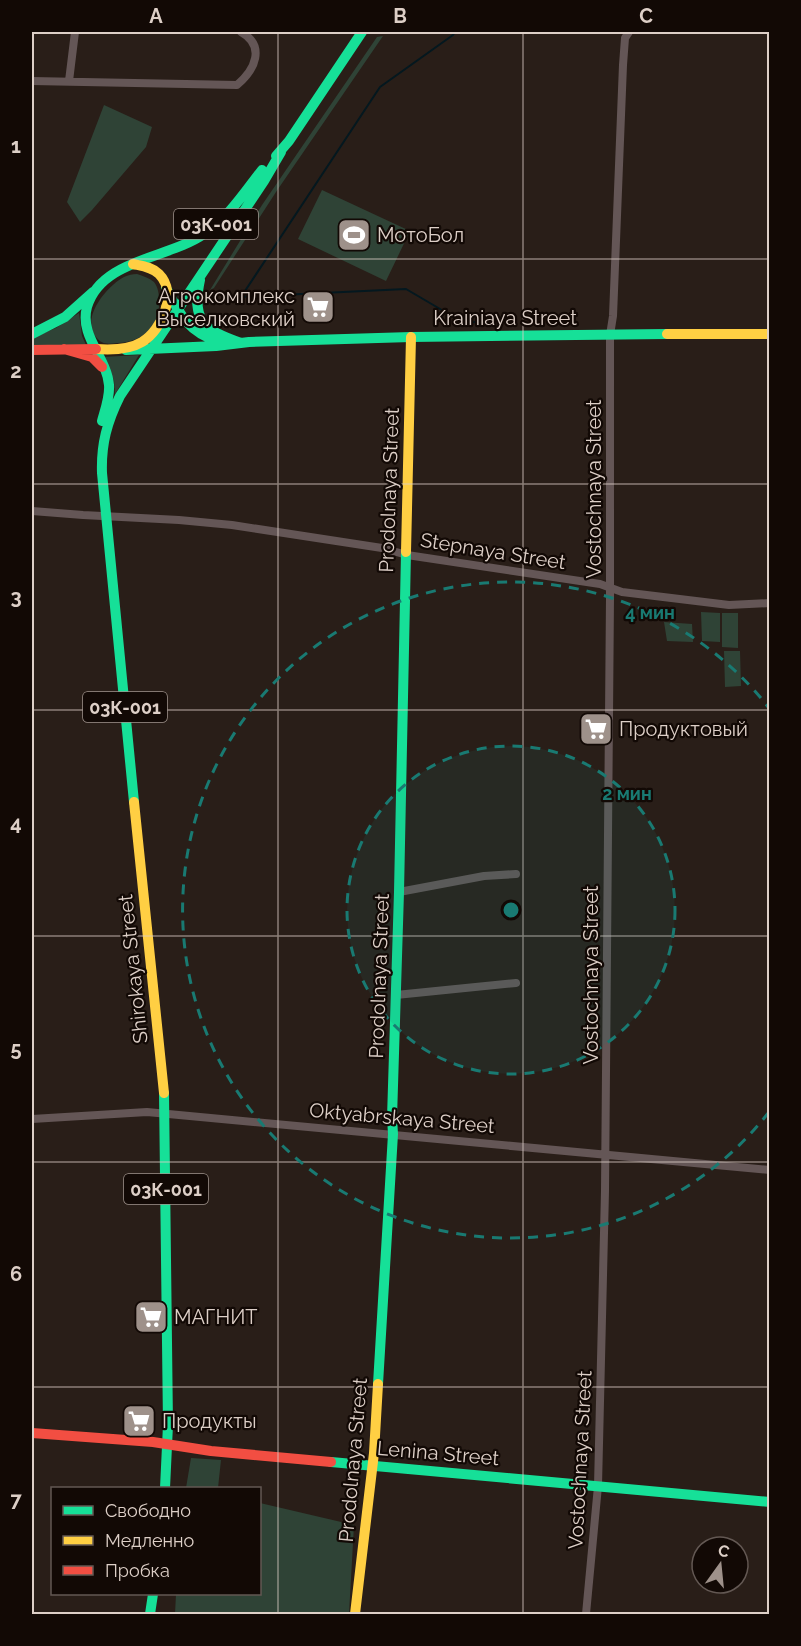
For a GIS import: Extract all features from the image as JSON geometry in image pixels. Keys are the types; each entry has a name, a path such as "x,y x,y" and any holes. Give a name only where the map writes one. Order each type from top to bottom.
{"street":[{"path":"69,81 75,32"},
{"path":"32,81 237,85 257,56 255,43 241,32"},
{"name":"03К-001","path":"101,448 114,407 362,32"},
{"name":"Vostochnaya Street","path":"586,1614 598,1486 605,1154 610,335 613,316 623,64 626,38 629,32"},
{"name":"03К-001","path":"32,334 70,314 109,276 129,264 176,249 212,228 264,168 281,152"},
{"path":"129,264 150,268 162,279 178,309 197,335 218,342 241,343"},
{"name":"03К-001","path":"202,273 196,302 201,320 215,334 241,343"},
{"path":"160,335 168,296 162,279"},
{"name":"03К-001","path":"95,290 87,308 88,333 109,384 108,398 99,433 101,448"},
{"path":"110,350 140,343 153,333 164,315"},
{"name":"Krainiaya Street","path":"241,343 411,337 770,334"},
{"name":"Prodolnaya Street","path":"355,1614 372,1465 393,1134 411,337"},
{"path":"32,350 150,350 241,343"},
{"path":"64,349 92,357 105,370"},
{"name":"Shirokaya Street","path":"101,448 166,1114 168,1444 165,1487"},
{"name":"Stepnaya Street","path":"32,511 232,525 381,548 406,555 600,584 622,592 729,605 770,603"},
{"path":"399,892 484,876 516,874"},
{"path":"396,995 516,983"},
{"name":"Oktyabrskaya Street","path":"32,1119 147,1112 770,1170"},
{"name":"Lenina Street","path":"32,1433 770,1502"},
{"path":"150,1614 153,1595"}],"green space":[{"path":"383,36 276,192 214,288 210,290 262,205 377,37"},
{"path":"104,105 152,127 146,147 80,222 67,202"},
{"name":"МотоБол","path":"322,190 410,231 386,281 298,239"},
{"path":"137,274 152,281 157,288 159,309 157,317 148,331 134,340 103,343 98,340 92,329 93,312 103,295 117,281"},
{"path":"79,313 82,336 87,347 32,348 32,338 56,328"},
{"path":"139,355 115,394 114,380 102,357"},
{"path":"701,612 720,613 720,642 702,641"},
{"path":"722,613 738,613 738,648 722,647"},
{"path":"664,622 692,624 693,642 667,641"},
{"path":"724,651 740,651 741,686 725,687"},
{"path":"191,1458 221,1460 218,1487 186,1487"},
{"path":"261,1503 354,1525 349,1614 175,1614 176,1595 261,1595"}],"waterway":[{"path":"455,32 380,87 241,297 406,289 464,323 476,322"}],"traffic: fast":[{"path":"276,156 289,141 362,32"},
{"path":"134,802 102,473 106,433 120,396 281,152"},
{"path":"102,421 109,385 104,366 90,337 86,318 87,307 95,291 106,279 121,269 189,242 213,228 262,170"},
{"path":"200,280 197,305 203,322 218,333 241,343"},
{"path":"166,288 187,322 200,334 220,342"},
{"path":"32,334 65,317 93,292"},
{"path":"126,350 216,346 249,342 411,337 667,334"},
{"path":"378,1384 393,1134 406,552"},
{"path":"164,1093 168,1425 165,1487"},
{"path":"331,1462 770,1502"},
{"path":"150,1614 153,1595"}],"traffic: slow":[{"path":"96,349 119,349 137,345 156,329 165,311 167,301 165,282 153,270 133,264"},
{"path":"667,334 770,334"},
{"path":"406,552 411,337"},
{"path":"134,802 164,1093"},
{"path":"355,1614 374,1453 378,1384"}],"traffic: jam":[{"path":"64,349 92,357 102,367"},
{"path":"32,350 96,349"},
{"path":"32,1433 153,1442 211,1451 331,1462"}],"place":[{"name":"МотоБол","path":"354,235"},
{"name":"Агрокомплекс Выселковский","path":"318,307"},
{"name":"Продуктовый","path":"596,729"},
{"name":"МАГНИТ","path":"151,1317"},
{"name":"Продукты","path":"139,1421"}]}
